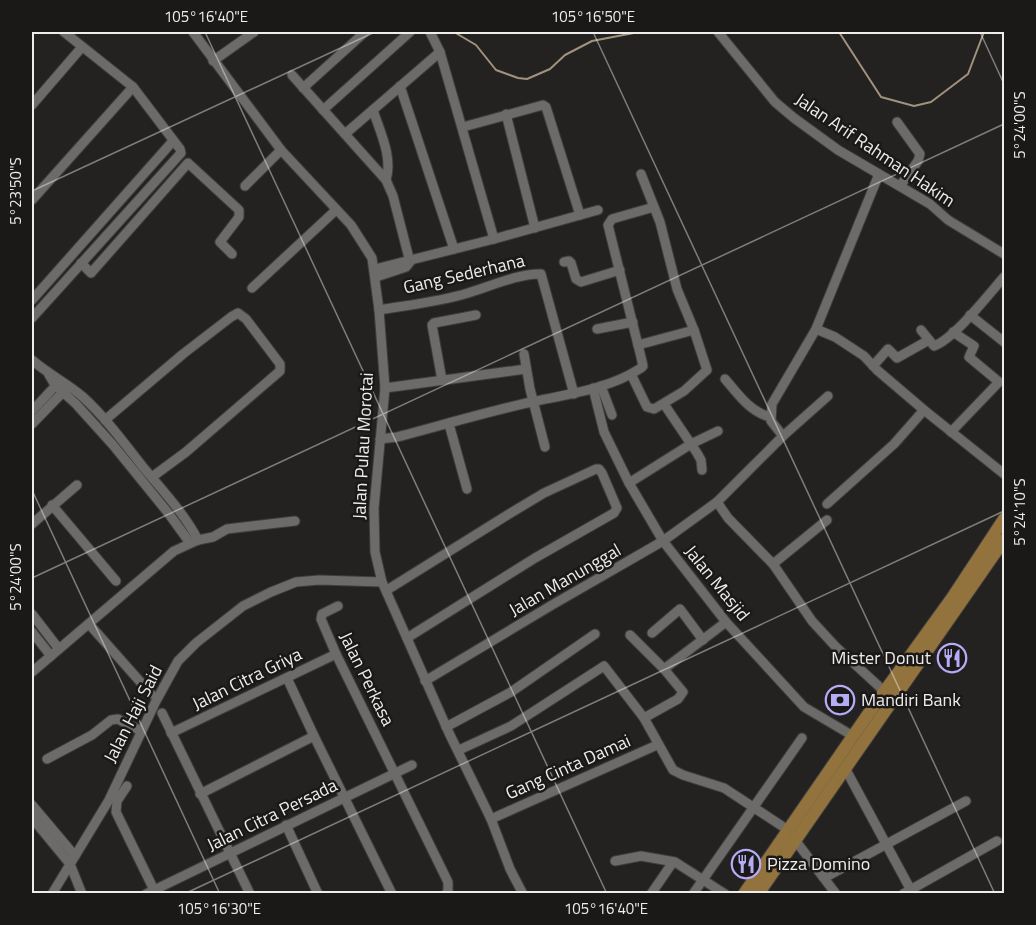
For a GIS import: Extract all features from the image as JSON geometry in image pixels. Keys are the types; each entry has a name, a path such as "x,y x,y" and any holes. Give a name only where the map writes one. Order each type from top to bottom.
{"main road":[{"path":"744,894 845,768 938,627 1005,519"},
{"path":"938,627 1005,540"},
{"path":"758,894 853,736 884,691 930,639"}],"street":[{"name":"Jalan Pulau Morotai","path":"193,32 281,150 363,241 372,258 380,310 385,388 374,508 375,552 384,586 425,681 491,819 510,869 523,894"},
{"path":"213,61 254,32"},
{"path":"303,88 365,32"},
{"path":"323,110 410,32"},
{"path":"430,32 440,52 494,240"},
{"name":"Jalan Arif Rahman Hakim","path":"718,32 775,102 838,150 930,204 948,220 1005,254"},
{"path":"67,33 133,87 188,163 239,210 239,217 220,242 231,254"},
{"path":"32,105 82,47"},
{"path":"345,134 440,52"},
{"path":"292,75 386,180 393,195 410,262"},
{"path":"32,200 133,87"},
{"path":"400,87 454,249"},
{"path":"463,127 541,104 546,107 580,215"},
{"path":"373,110 388,158 389,171 386,180"},
{"path":"506,114 535,228"},
{"path":"897,122 920,154 918,161 900,186"},
{"path":"32,300 173,141"},
{"path":"245,186 281,150"},
{"path":"32,318 181,153"},
{"path":"81,263 91,273 188,163"},
{"path":"631,374 647,406 654,409 684,391 707,370 677,289 654,207 641,174"},
{"path":"783,436 770,417 772,404 816,329 879,174"},
{"path":"380,440 534,401 574,394 638,371 643,366 609,222 612,219 654,207"},
{"path":"252,288 336,210"},
{"path":"376,273 403,261 410,262 598,210"},
{"path":"564,262 571,263 576,279 581,282 620,270"},
{"name":"Gang Sederhana","path":"380,310 426,303 541,274 574,394"},
{"path":"921,330 934,346 938,345 1005,277"},
{"path":"105,420 231,317 238,313 246,319 280,364 280,371 186,452 152,477"},
{"path":"442,380 432,325 476,315"},
{"path":"970,315 1005,342"},
{"path":"597,329 633,322"},
{"path":"816,329 845,343 864,356 924,411 1005,474"},
{"path":"638,345 694,330"},
{"path":"951,432 999,382 969,357 974,346 953,332"},
{"path":"873,366 888,349 897,358 929,340"},
{"path":"524,354 545,447"},
{"path":"32,360 62,386 194,541"},
{"path":"385,388 526,369"},
{"path":"725,379 748,405 762,415 770,417"},
{"path":"32,411 62,386"},
{"path":"62,386 83,397 105,420 185,518 194,541"},
{"path":"32,424 62,386"},
{"path":"597,387 612,416"},
{"name":"Jalan Masjid","path":"597,387 604,432 629,483 663,542 726,622 804,707 853,736"},
{"name":"Jalan Manunggal","path":"425,681 561,599 663,542 717,502 783,436 828,396"},
{"path":"664,404 692,444 701,460 702,470"},
{"path":"827,504 894,444 924,411"},
{"path":"449,424 467,489"},
{"path":"629,483 692,444 718,431"},
{"path":"384,586 544,493 596,469 602,473 617,508 614,513 535,558 407,638"},
{"path":"32,524 77,485"},
{"path":"717,502 728,518 773,564 812,621 835,646 884,691"},
{"path":"52,505 116,581"},
{"path":"773,564 827,520"},
{"path":"32,672 174,551 194,541 213,537 227,529 295,521"},
{"name":"Jalan Haji Said","path":"52,894 109,800 156,701 178,662 196,643 243,606 271,591 296,582 319,580 384,586"},
{"name":"Jalan Perkasa","path":"338,606 322,614 321,619 448,882 446,894"},
{"path":"652,633 680,609 703,640"},
{"path":"32,614 59,649"},
{"path":"664,669 726,622"},
{"path":"89,624 151,694"},
{"path":"32,632 51,656"},
{"path":"446,727 512,692 595,634"},
{"path":"630,635 683,692 678,699 644,718"},
{"name":"Jalan Citra Griya","path":"171,733 336,654"},
{"path":"459,750 511,726 602,666 606,668 644,718 673,770 724,788 792,835 836,894"},
{"path":"288,678 392,894"},
{"path":"162,713 250,894"},
{"path":"47,759 92,735 111,720 118,719 141,731"},
{"path":"200,794 314,736"},
{"path":"693,894 802,738"},
{"name":"Gang Cinta Damai","path":"491,819 657,745"},
{"name":"Jalan Citra Persada","path":"152,892 412,765"},
{"path":"845,768 886,843 909,892 997,841"},
{"path":"127,786 117,801 116,812 152,892"},
{"path":"824,878 966,801"},
{"path":"32,805 70,863 82,894"},
{"path":"32,818 70,863"},
{"path":"286,825 318,894"},
{"path":"615,861 642,856 673,862 724,894"},
{"path":"651,894 673,862"}],"waterway":[{"path":"454,32 476,45 496,70 527,79 550,69 565,55 592,41 639,32"},
{"path":"839,32 881,97 914,106 931,102 968,74 984,32"}],"place":[{"name":"Mister Donut","path":"952,658"},
{"name":"Mandiri Bank","path":"840,700"},
{"name":"Pizza Domino","path":"746,864"}]}
